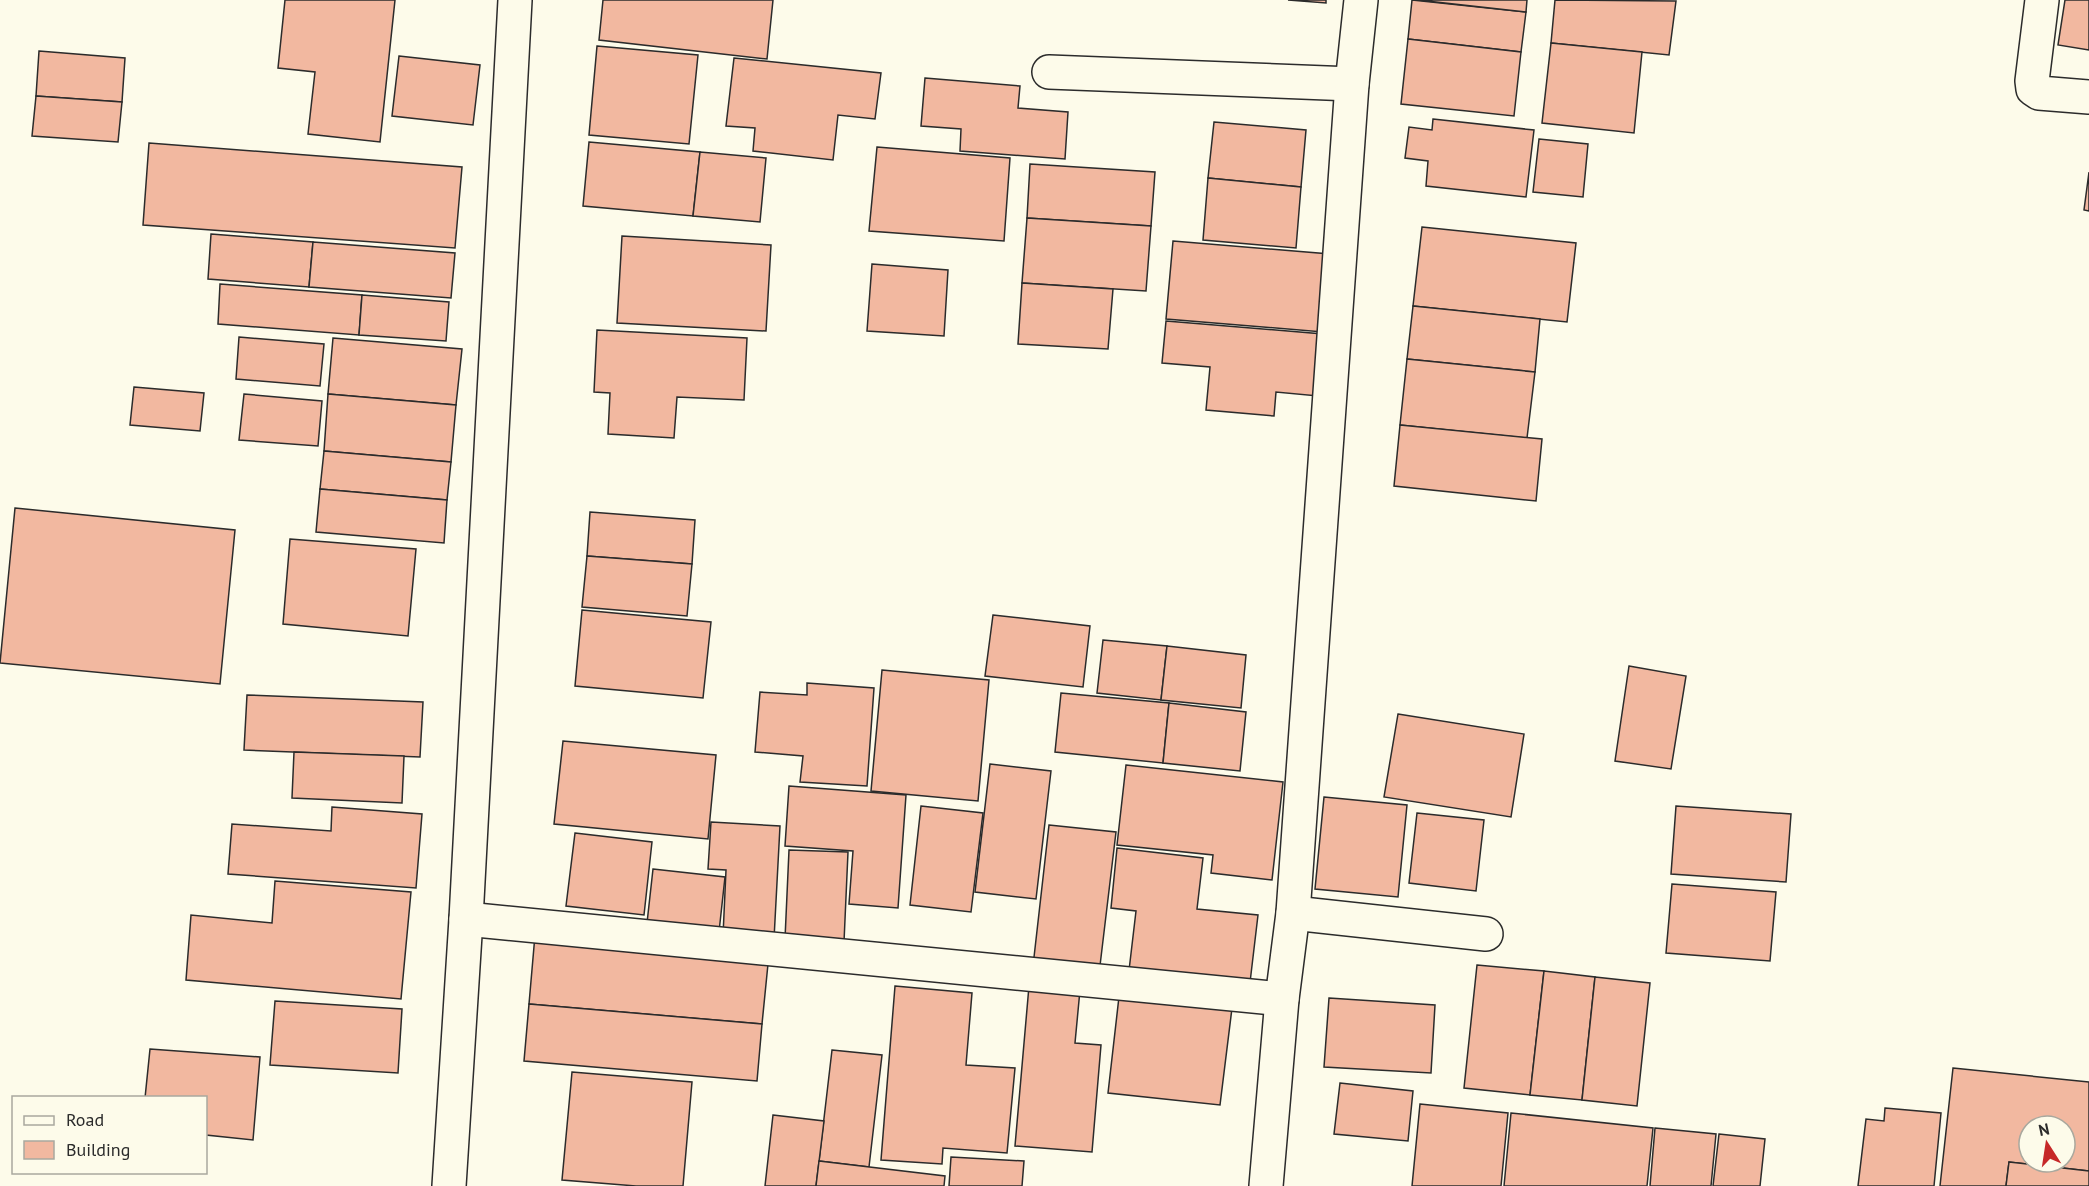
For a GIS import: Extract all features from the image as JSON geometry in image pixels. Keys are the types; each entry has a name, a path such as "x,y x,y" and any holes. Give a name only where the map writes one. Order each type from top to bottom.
{"street":[{"path":"448,1186 466,919 515,0"},
{"path":"1266,1186 1282,999 1293,913 1352,84 1361,0"},
{"path":"2042,0 2031,81 2033,89 2039,93 2089,97"},
{"path":"1049,72 1352,84"},
{"path":"1293,913 1486,934"},
{"path":"466,919 1282,999"}],"building":[{"path":"285,0 395,0 380,142 308,134 315,72 278,68"},
{"path":"603,0 773,0 767,59 599,40"},
{"path":"1288,0 1326,0 1326,3"},
{"path":"1412,0 1526,12 1521,52 1408,39"},
{"path":"1418,0 1527,0 1526,12"},
{"path":"1555,0 1676,1 1669,55 1551,43"},
{"path":"2065,0 2089,0 2089,50 2058,45"},
{"path":"1408,39 1521,52 1514,116 1401,104"},
{"path":"1551,43 1642,52 1634,133 1542,123"},
{"path":"597,46 698,55 689,144 589,135"},
{"path":"39,51 125,58 122,102 36,96"},
{"path":"399,56 480,65 473,125 392,116"},
{"path":"734,58 881,73 875,119 838,115 833,160 753,151 755,128 726,126"},
{"path":"925,78 1020,86 1018,108 1068,112 1065,159 960,151 961,129 921,126"},
{"path":"36,96 122,102 118,142 32,136"},
{"path":"1433,119 1534,130 1526,197 1426,186 1428,161 1405,158 1409,127 1432,130"},
{"path":"1214,122 1306,130 1301,187 1208,178"},
{"path":"1539,139 1588,144 1583,197 1533,192"},
{"path":"589,142 700,152 693,216 583,206"},
{"path":"149,143 462,167 455,248 143,225"},
{"path":"877,147 1010,158 1004,241 869,231"},
{"path":"700,152 766,158 760,222 693,216"},
{"path":"1030,164 1155,172 1151,226 1027,218"},
{"path":"2089,172 2089,211 2084,210"},
{"path":"1208,178 1301,187 1296,248 1203,240"},
{"path":"1027,218 1151,226 1146,291 1022,283"},
{"path":"1422,227 1576,243 1567,322 1413,306"},
{"path":"211,234 313,242 309,287 208,279"},
{"path":"622,236 771,245 766,331 617,323"},
{"path":"1173,241 1330,254 1323,332 1166,319"},
{"path":"313,242 455,253 451,298 309,287"},
{"path":"872,264 948,270 944,336 867,331"},
{"path":"1022,283 1113,289 1108,349 1018,344"},
{"path":"220,284 362,295 359,335 218,324"},
{"path":"362,295 449,302 446,341 359,335"},
{"path":"1413,306 1540,319 1535,372 1407,359"},
{"path":"1166,321 1323,334 1318,396 1276,392 1274,416 1206,410 1210,367 1162,363"},
{"path":"597,330 747,338 744,400 677,397 674,438 608,434 610,393 594,392"},
{"path":"239,337 324,344 320,386 236,379"},
{"path":"333,338 462,349 456,405 328,394"},
{"path":"1407,359 1535,372 1527,438 1400,425"},
{"path":"134,387 204,393 200,431 130,425"},
{"path":"244,394 322,401 318,446 239,440"},
{"path":"328,394 456,405 451,462 324,451"},
{"path":"1400,425 1542,439 1536,501 1394,486"},
{"path":"324,451 451,462 447,500 320,489"},
{"path":"320,489 447,500 444,543 316,532"},
{"path":"15,508 235,530 220,684 0,663"},
{"path":"590,512 695,520 692,564 587,556"},
{"path":"290,539 416,549 408,636 283,624"},
{"path":"587,556 692,564 687,616 582,607"},
{"path":"582,610 711,622 703,698 575,686"},
{"path":"993,615 1090,626 1083,687 985,676"},
{"path":"1103,640 1167,646 1161,700 1097,693"},
{"path":"1167,646 1246,655 1241,708 1161,700"},
{"path":"1629,666 1686,676 1671,769 1615,761"},
{"path":"882,670 989,680 978,801 871,791"},
{"path":"807,683 874,688 867,786 800,782 803,756 755,752 760,692 807,695"},
{"path":"1061,693 1169,703 1163,763 1055,752"},
{"path":"247,695 423,702 420,757 244,750"},
{"path":"1169,703 1246,712 1240,771 1163,763"},
{"path":"1398,714 1524,734 1511,817 1384,797"},
{"path":"563,741 716,755 708,839 554,824"},
{"path":"294,752 404,756 402,803 292,798"},
{"path":"990,764 1051,771 1036,899 975,892"},
{"path":"1126,765 1283,782 1272,880 1211,873 1213,855 1117,845"},
{"path":"789,786 906,795 898,908 849,904 853,851 785,846"},
{"path":"1324,797 1407,805 1398,897 1315,889"},
{"path":"921,806 983,813 971,912 910,905"},
{"path":"1676,806 1791,814 1786,882 1671,874"},
{"path":"332,807 422,814 416,888 228,874 232,824 331,831"},
{"path":"1417,813 1484,820 1476,891 1409,883"},
{"path":"711,822 780,826 774,939 723,936 726,870 708,869"},
{"path":"1049,825 1116,832 1099,974 1033,966"},
{"path":"575,833 652,842 644,915 566,906"},
{"path":"1117,848 1203,858 1197,909 1258,915 1249,991 1128,979 1136,911 1111,908"},
{"path":"789,850 848,852 844,942 785,939"},
{"path":"653,869 725,877 718,941 646,932"},
{"path":"275,881 411,892 401,999 186,980 191,915 272,923"},
{"path":"1672,884 1776,892 1770,961 1666,953"},
{"path":"535,935 769,954 762,1024 529,1004"},
{"path":"1477,965 1544,971 1530,1095 1464,1088"},
{"path":"1544,971 1595,977 1582,1100 1530,1095"},
{"path":"1595,977 1650,983 1637,1106 1582,1100"},
{"path":"895,986 972,993 966,1065 1015,1068 1007,1153 943,1148 942,1164 881,1160"},
{"path":"1029,986 1080,990 1075,1043 1101,1045 1092,1152 1015,1146"},
{"path":"1120,988 1233,1000 1220,1105 1108,1093"},
{"path":"1329,998 1435,1005 1431,1073 1324,1067"},
{"path":"275,1001 402,1009 398,1073 270,1065"},
{"path":"529,1004 762,1024 757,1081 524,1061"},
{"path":"150,1049 260,1057 253,1140 207,1135 207,1096 145,1096"},
{"path":"832,1050 882,1055 869,1167 819,1161"},
{"path":"1953,1068 2089,1082 2089,1171 2077,1170 2077,1114 2017,1114 2017,1163 2009,1162 2006,1186 1940,1186"},
{"path":"572,1072 692,1082 683,1186 636,1186 562,1180"},
{"path":"1340,1083 1413,1091 1408,1141 1334,1134"},
{"path":"1420,1104 1508,1113 1501,1186 1412,1186"},
{"path":"1885,1108 1941,1113 1934,1186 1858,1186 1866,1119 1884,1121"},
{"path":"1511,1113 1653,1128 1647,1186 1504,1186"},
{"path":"773,1115 824,1121 816,1186 765,1186"},
{"path":"1655,1128 1716,1134 1711,1186 1650,1186"},
{"path":"1719,1134 1765,1139 1760,1186 1713,1186"},
{"path":"951,1157 1024,1161 1022,1186 949,1186"},
{"path":"819,1161 945,1176 944,1186 816,1186"},
{"path":"2009,1162 2017,1163 2017,1174 2077,1174 2077,1170 2089,1171 2089,1186 2006,1186"}]}
